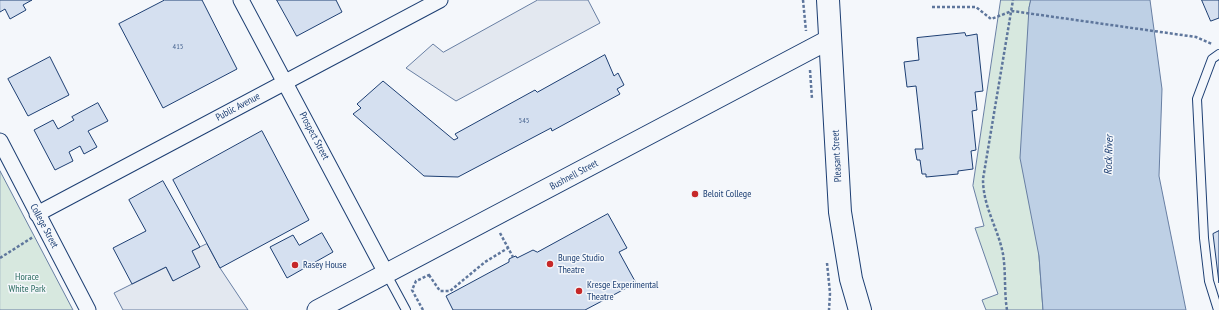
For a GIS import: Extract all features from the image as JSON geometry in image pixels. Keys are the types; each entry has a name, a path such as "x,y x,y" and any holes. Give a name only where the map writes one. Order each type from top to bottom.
{"main road":[{"name":"Pleasant Street","path":"828,0 840,212 851,279 860,310"}],"street":[{"name":"Prospect Street","path":"241,0 386,273"},
{"name":"Public Avenue","path":"37,214 440,0"},
{"name":"Bushnell Street","path":"317,310 830,39"},
{"name":"College Street","path":"0,141 88,310"}],"lane":[{"path":"1218,310 1209,281 1204,238 1196,99 1212,59 1219,54"},
{"path":"386,273 406,310"}],"path":[{"path":"1007,310 1003,254 999,238 986,204 983,185 986,159 1013,0"},
{"path":"932,7 976,7 990,19 1012,11 1196,37 1213,45"},
{"path":"493,218 513,257"},
{"path":"0,258 33,237"},
{"path":"419,256 429,275 440,291 450,290 485,262 508,248"},
{"path":"423,310 412,290 416,281 429,275"}],"green space":[{"path":"1001,0 1031,0 1029,8 1039,256 1043,310 986,310 982,300 998,294 975,228 984,226 973,186"},
{"name":"Horace White Park","path":"0,171 73,310 0,310"}],"shaded area":[{"path":"538,0 588,0 600,23 456,101 406,68 433,44 443,52"},
{"path":"207,244 220,268 248,310 123,310 114,293 166,267 173,281 192,251"}],"water":[{"name":"Rock River","path":"1031,0 1150,0 1162,89 1159,176 1186,310 1043,310 1039,256 1020,158 1029,8"}],"building":[{"path":"0,0 32,0 23,5 26,10 10,19 5,9 0,12"},
{"path":"165,0 202,0 237,69 163,108 119,24"},
{"path":"277,0 336,0 342,12 297,36"},
{"path":"1202,0 1219,0 1219,18 1211,21"},
{"path":"965,33 966,36 977,34 983,91 975,92 977,110 972,111 976,150 971,151 973,169 958,171 958,174 926,177 926,174 922,174 920,160 917,160 915,149 923,149 916,86 907,87 904,62 919,60 917,38"},
{"path":"605,55 614,76 618,73 624,85 617,89 620,94 552,131 551,128 458,177 424,176 353,114 361,108 357,104 383,81 454,140 458,138 455,134 535,90 537,92"},
{"path":"50,57 69,95 28,116 8,79"},
{"path":"98,103 108,121 88,131 97,147 84,154 80,146 69,152 73,161 55,170 34,130 53,120 58,129 74,120 72,117"},
{"path":"262,131 309,220 220,268 173,180"},
{"path":"163,181 200,247 192,251 200,267 173,281 166,267 132,284 113,248 146,231 129,200"},
{"path":"608,214 627,248 619,252 636,283 585,310 453,310 446,296 509,262 509,259 516,256 517,258 533,250 537,252"},
{"path":"1219,231 1219,283 1213,234"},
{"name":"Rasey House","path":"322,233 333,252 287,278 270,247 293,235 299,245"}],"place":[{"name":"Beloit College","path":"695,194"},
{"name":"Bunge Studio Theatre","path":"550,264"},
{"name":"Rasey House","path":"295,265"},
{"name":"Kresge Experimental Theatre","path":"579,291"}]}
